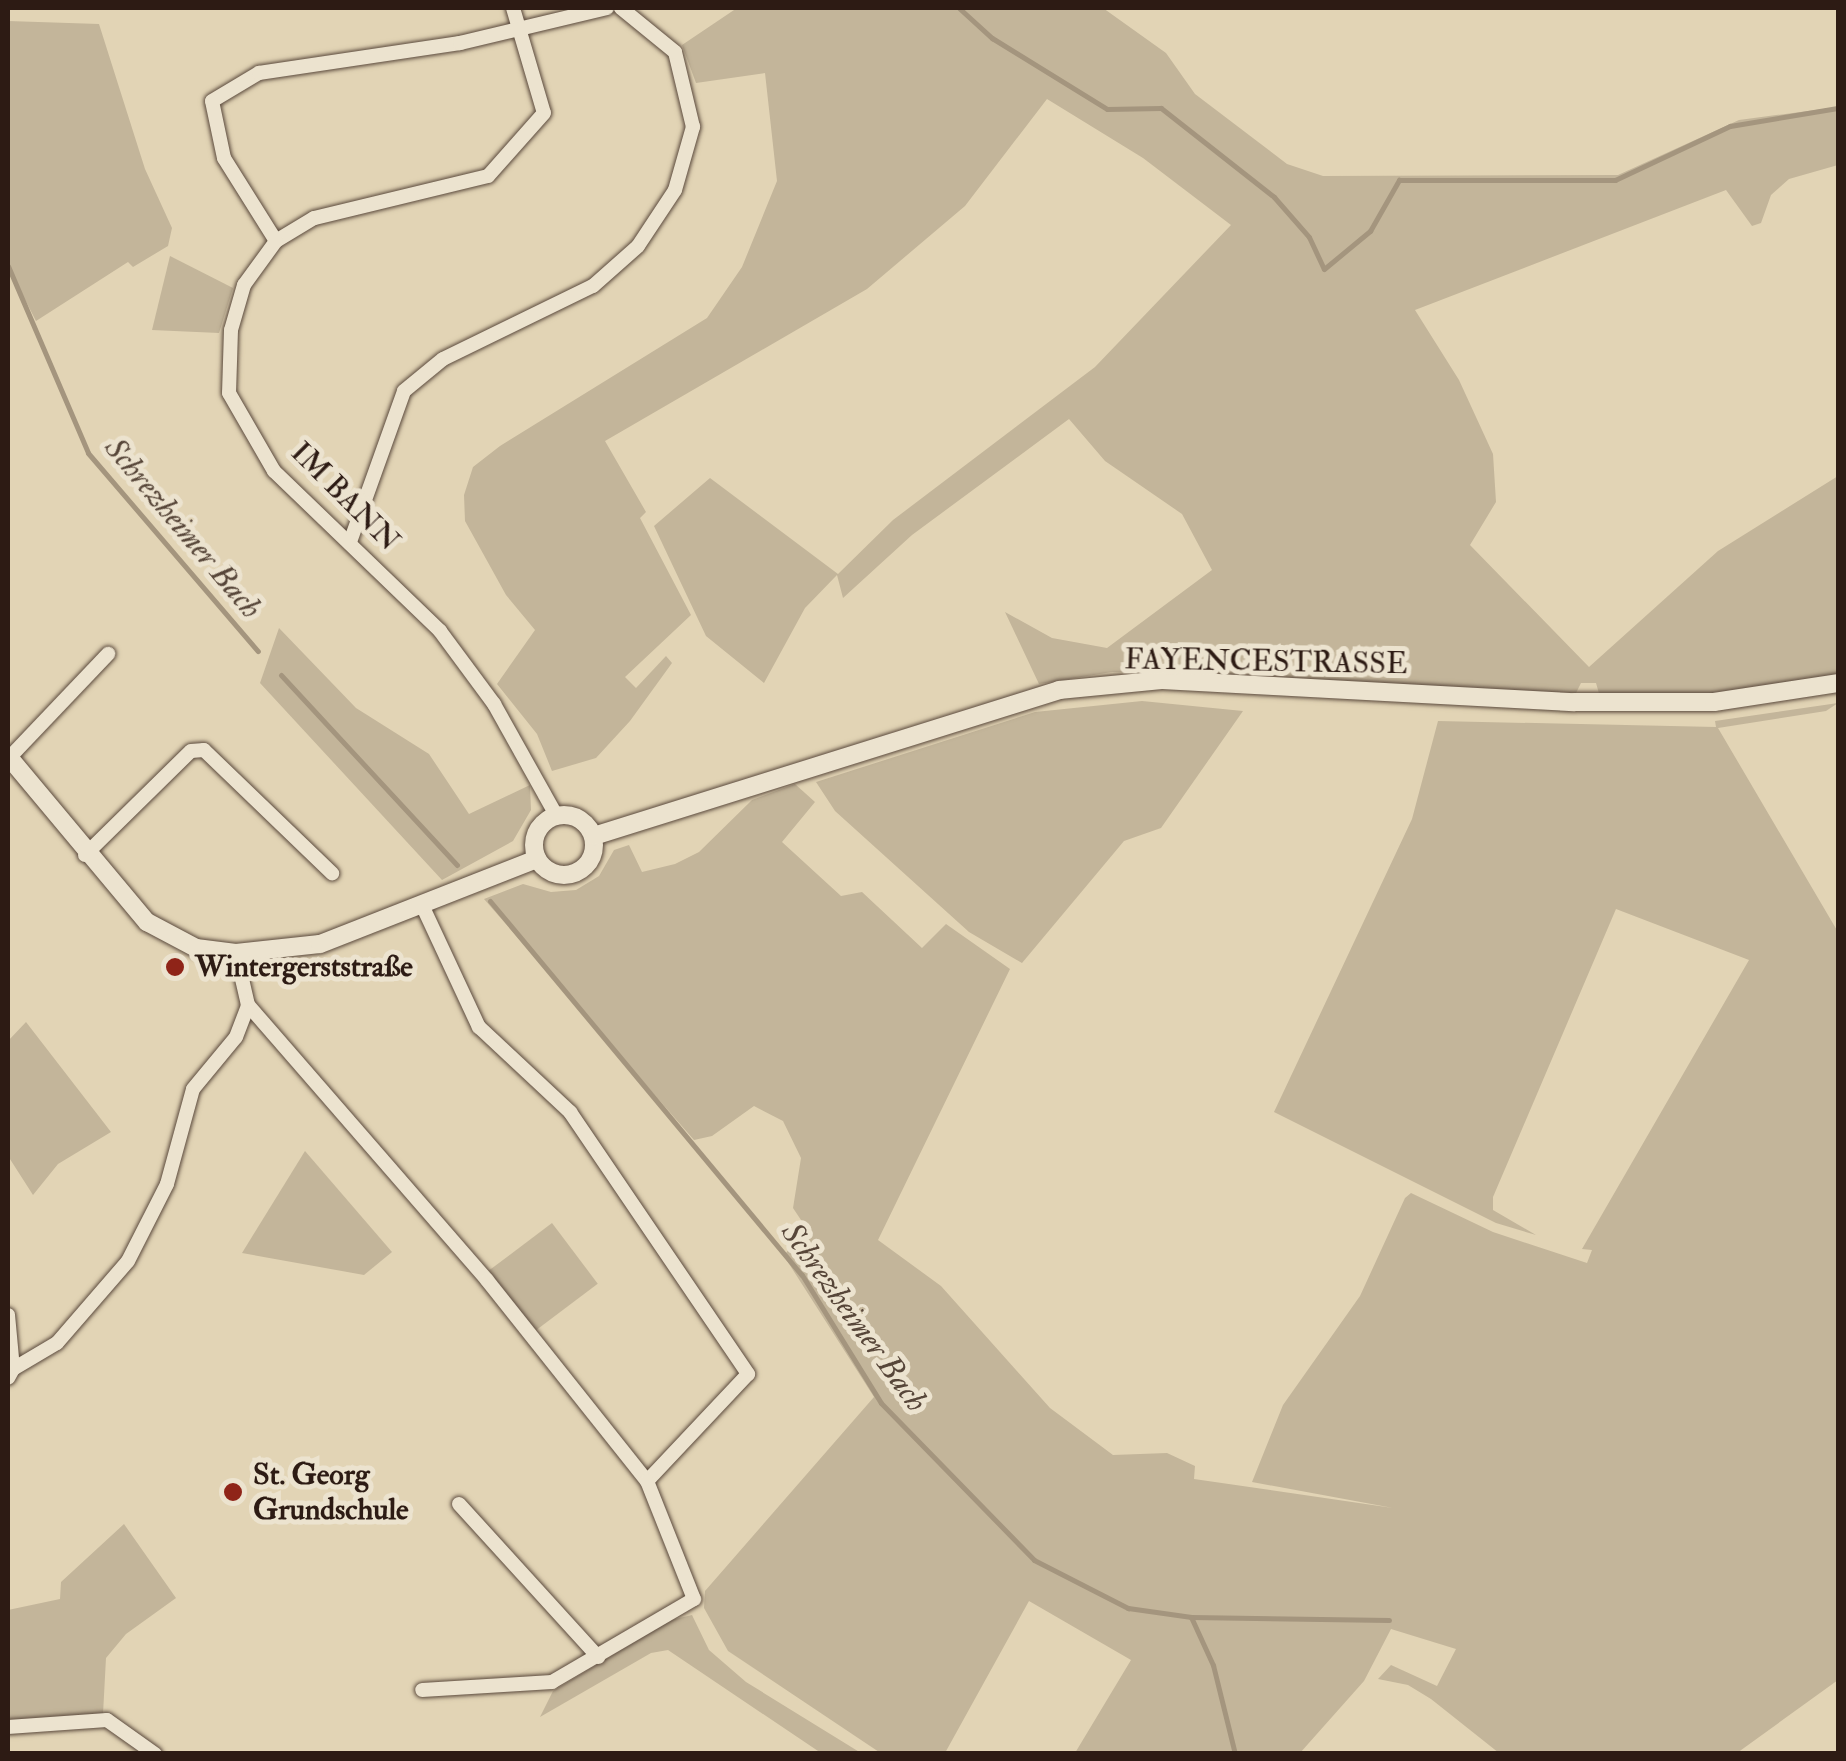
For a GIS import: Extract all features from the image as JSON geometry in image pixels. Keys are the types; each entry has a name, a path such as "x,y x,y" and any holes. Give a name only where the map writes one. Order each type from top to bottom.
{"street":[{"name":"IM BANN","path":"512,8 544,113 488,176 314,218 276,241 244,285 231,330 229,393 274,471 440,631 494,704 556,815"},
{"path":"276,241 224,158 212,101 259,73 460,42 520,24 608,8"},
{"path":"350,542 404,391 444,359 593,286 638,246 675,190 693,128 675,52 621,8"},
{"path":"108,654 8,757 86,855 147,922 196,948 236,953 320,944 537,859"},
{"name":"FAYENCESTRASSE","path":"594,836 1059,690 1162,680 1574,702 1714,702 1838,683"},
{"path":"86,855 191,751 204,750 332,873"},
{"path":"556,815 575,816 594,836 593,856 580,871 561,875 537,859 536,832 556,815"},
{"path":"422,905 479,1027 570,1112 748,1374 647,1481"},
{"path":"236,953 248,1005 487,1280 647,1481 694,1599 552,1682 422,1690"},
{"path":"10,1373 57,1343 128,1261 168,1184 192,1089 236,1037 248,1005"},
{"path":"8,1315 10,1373"},
{"path":"459,1504 598,1657"},
{"path":"8,1727 107,1720 155,1754"}],"shaded area":[{"path":"737,8 1103,8 1166,53 1195,94 1287,164 1323,176 1618,175 1739,120 1838,107 1838,165 1789,179 1771,195 1761,223 1752,226 1726,190 1415,310 1459,380 1493,454 1496,502 1470,545 1589,667 1718,551 1838,476 1838,674 1713,694 1600,697 1596,683 1581,683 1575,695 1184,673 1112,672 1039,684 1005,612 1052,638 1107,648 1212,570 1182,514 1105,461 1069,419 912,535 843,598 837,575 805,608 764,683 706,636 654,526 710,478 838,574 893,520 1095,367 1231,225 1143,158 1047,99 965,206 867,289 605,441 646,512 640,518 691,615 625,677 636,688 666,656 672,663 630,721 596,758 552,771 537,734 497,684 535,630 506,595 465,521 464,495 473,467 500,446 707,318 742,267 777,181 765,73 696,83 682,45"},
{"path":"8,21 99,24 145,169 172,228 168,246 133,267 128,262 36,321 8,266"},
{"path":"170,256 233,288 219,333 152,330"},
{"path":"279,628 356,708 429,754 469,814 530,785 531,810 513,841 442,880 260,683"},
{"path":"1142,701 1243,711 1161,828 1124,841 1022,963 969,932 835,811 816,782 1035,712"},
{"path":"1838,703 1826,711 1718,728 1838,932 1838,1680 1737,1753 1499,1753 1431,1699 1408,1685 1378,1679 1391,1665 1437,1686 1456,1649 1391,1629 1364,1681 1300,1753 1075,1753 1131,1660 1029,1601 945,1753 882,1754 728,1651 704,1608 705,1591 874,1397 784,1256 805,1226 793,1208 801,1158 783,1121 754,1106 712,1136 694,1140 484,899 523,884 551,892 576,890 599,876 614,850 629,845 642,872 675,864 699,852 752,800 795,784 815,802 782,842 841,896 862,892 922,948 946,924 1010,969 878,1240 941,1286 1050,1408 1113,1455 1167,1453 1195,1466 1194,1479 1393,1508 1252,1482 1283,1405 1360,1296 1405,1198 1411,1193 1493,1232 1587,1263 1592,1250 1582,1249 1749,960 1616,909 1493,1197 1493,1210 1536,1235 1496,1223 1274,1112 1412,819 1438,721 1716,727 1715,721"},
{"path":"26,1022 111,1132 58,1164 33,1195 8,1156 8,1041"},
{"path":"305,1151 392,1252 364,1275 242,1253"},
{"path":"552,1223 598,1284 535,1331 489,1271"},
{"path":"124,1524 176,1598 126,1634 106,1658 103,1714 8,1720 8,1610 60,1599 61,1582"},
{"path":"692,1615 709,1650 746,1682 861,1753 821,1753 668,1650 651,1653 540,1717 553,1691 671,1620"}],"waterway":[{"path":"959,8 992,38 1107,109 1161,108 1274,197 1309,237 1324,269 1370,231 1399,180 1615,180 1730,126 1838,108"},
{"name":"Schrezheimer Bach","path":"8,266 88,453 258,651"},
{"name":"Schrezheimer Bach","path":"281,675 457,865"},
{"name":"Schrezheimer Bach","path":"490,901 802,1275 881,1403 1034,1560 1128,1608 1191,1617 1389,1620"},
{"path":"1191,1617 1213,1665 1235,1754"}],"place":[{"name":"Wintergerststraße","path":"175,967"},
{"name":"St. Georg Grundschule","path":"233,1492"}]}
